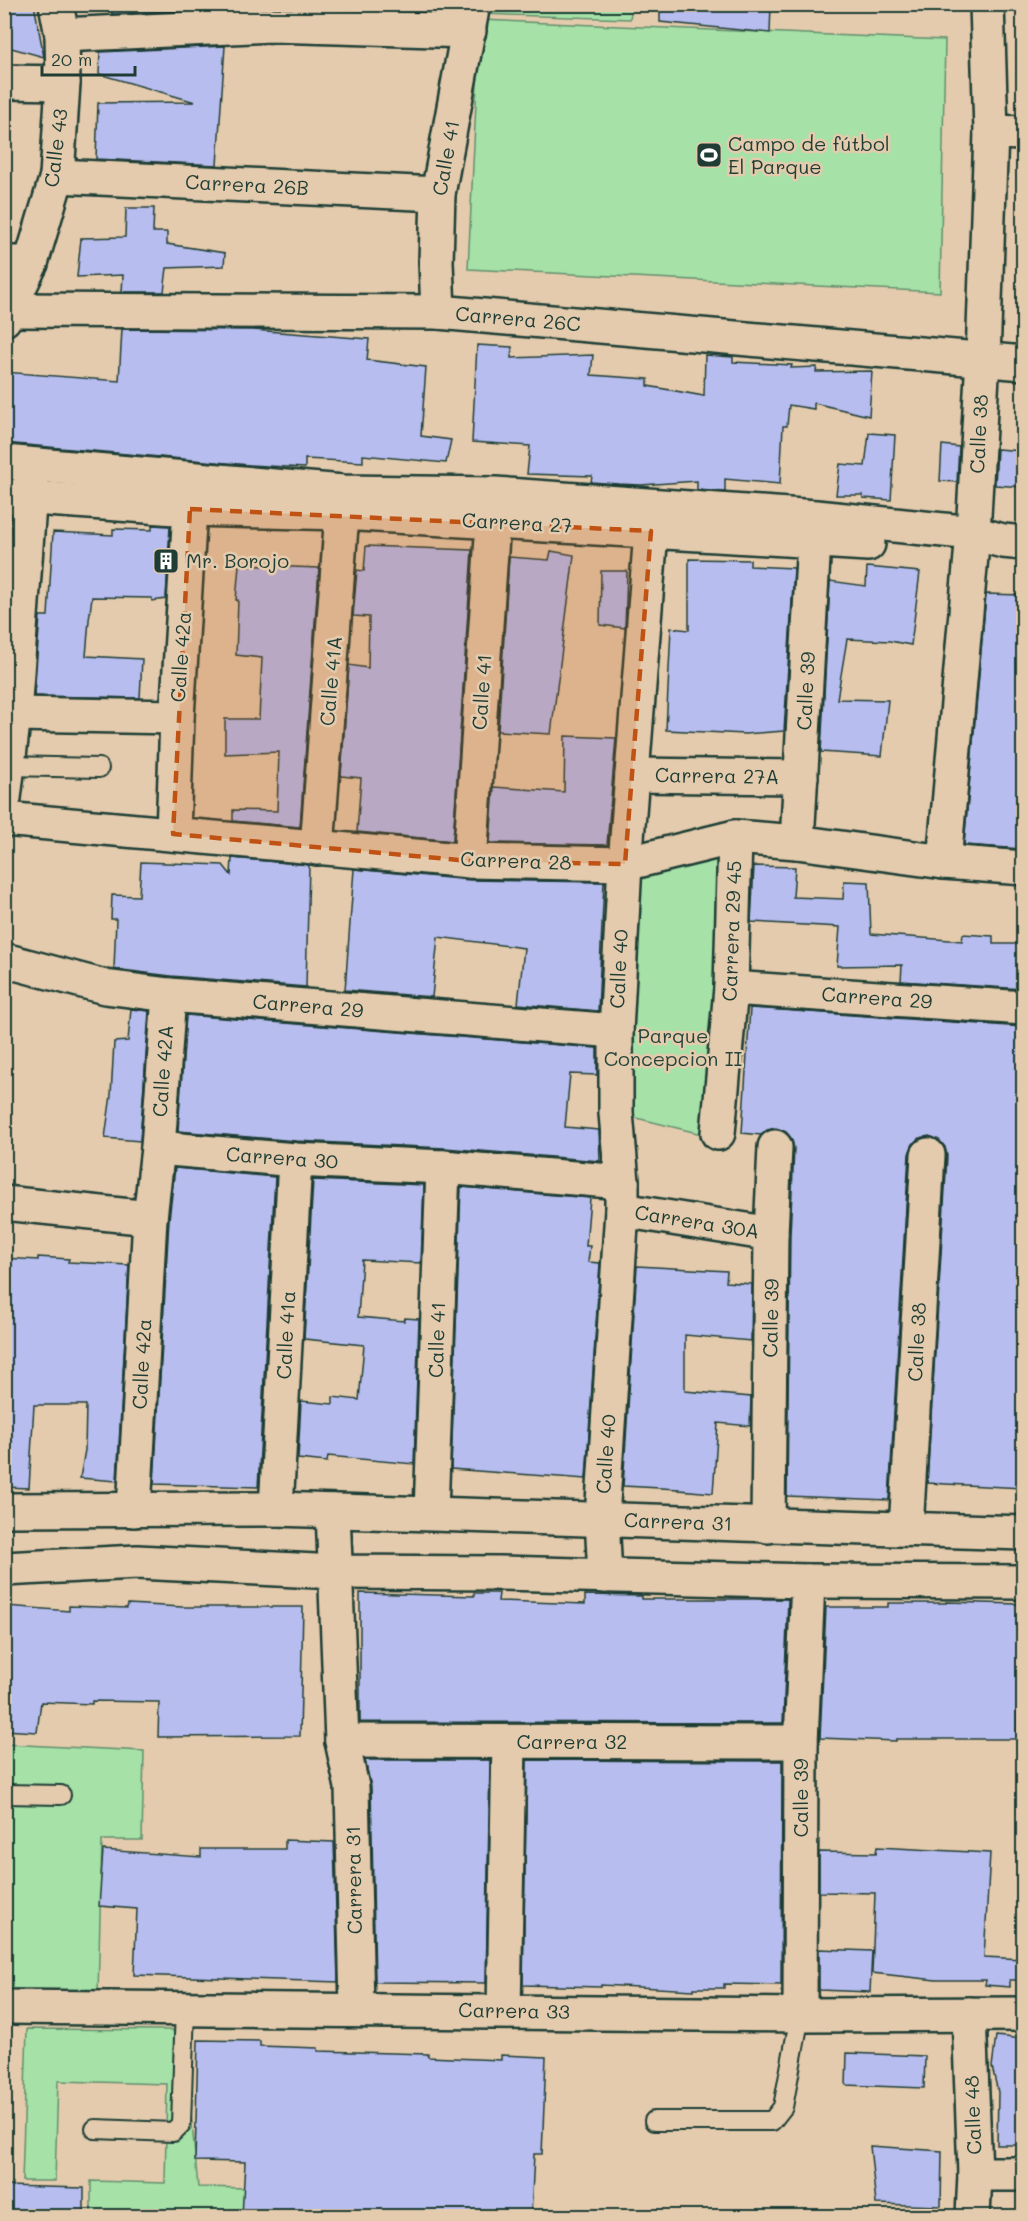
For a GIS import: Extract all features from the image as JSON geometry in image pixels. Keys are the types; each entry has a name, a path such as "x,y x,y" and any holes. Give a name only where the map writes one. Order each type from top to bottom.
{"street":[{"name":"Calle 38","path":"944,862 993,542 983,358 991,132 987,4"},
{"path":"59,20 271,15 471,18"},
{"name":"Calle 41","path":"438,312 436,262 438,194 471,18"},
{"name":"Calle 43","path":"7,315 18,263 57,176 63,83 59,20"},
{"path":"4,82 63,83"},
{"path":"991,132 1023,134"},
{"name":"Carrera 26B","path":"57,176 438,194"},
{"name":"Carrera 26C","path":"7,315 438,312 1023,363"},
{"name":"Carrera 27","path":"14,714 18,480 192,495 342,513 493,522 816,517 993,542"},
{"name":"Carrera 27","path":"192,495 343,492 495,494 814,540 993,542"},
{"name":"Calle 42a","path":"173,834 177,717 192,495"},
{"name":"Calle 41A","path":"317,848 342,513"},
{"name":"Calle 40","path":"605,1576 602,1518 622,1196 616,1113 616,1031 625,864 652,518"},
{"name":"Calle 41","path":"470,861 493,522"},
{"name":"Calle 39","path":"797,842 814,540"},
{"path":"5,787 14,714 177,717"},
{"name":"Carrera 27A","path":"632,775 801,777"},
{"name":"Carrera 28","path":"4,819 470,861 625,864 735,837 797,842 944,862 1023,868"},
{"name":"Carrera 29 45","path":"718,1133 730,988 735,837"},
{"name":"Carrera 29","path":"4,960 105,987 169,995 616,1031"},
{"name":"Carrera 29","path":"730,988 1023,1008"},
{"name":"Calle 42A","path":"158,1148 169,995"},
{"name":"Calle 39","path":"768,1526 771,1234 775,1147"},
{"path":"4,1203 150,1218 158,1148"},
{"name":"Carrera 30","path":"158,1148 295,1160 443,1167 622,1196"},
{"name":"Calle 38","path":"906,1529 928,1155"},
{"name":"Calle 41a","path":"276,1509 295,1160"},
{"name":"Calle 41","path":"430,1514 443,1167"},
{"name":"Carrera 30A","path":"622,1196 771,1234"},
{"name":"Calle 42a","path":"134,1510 150,1218"},
{"name":"Carrera 31","path":"4,1510 276,1509 1023,1533"},
{"name":"Carrera 31","path":"333,1511 342,1741 352,1786 357,2009"},
{"path":"4,1569 137,1562 336,1572 808,1581 1023,1582"},
{"name":"Calle 39","path":"800,2015 801,1742 808,1581"},
{"name":"Carrera 32","path":"342,1741 801,1742"},
{"path":"504,2011 509,1742"},
{"name":"Carrera 33","path":"4,2007 800,2015 1023,2014"},
{"name":"Calle 48","path":"969,2014 975,2174 973,2217"},
{"path":"975,2174 1023,2174"}],"lane":[{"path":"5,787 99,768"},
{"path":"4,1794 61,1795"},
{"path":"95,2129 173,2132 181,2124 185,2008"},
{"path":"654,2121 772,2121 783,2107 800,2015"}],"highlighted area":[{"path":"190,509 651,531 625,864 470,861 173,834"}],"green space":[{"path":"481,5 632,5 630,19 480,14"},
{"name":"Campo de fútbol El Parque","path":"480,20 945,40 940,292 468,269"},
{"name":"Parque Concepcion II","path":"734,837 730,1141 616,1113 623,871"},
{"path":"5,1744 144,1751 142,1840 102,1840 98,1994 5,1991"},
{"path":"27,2029 173,2030 190,2102 198,2187 248,2188 246,2216 91,2216 91,2181 165,2183 167,2084 58,2081 55,2181 22,2181"}],"building":[{"path":"4,4 34,4 44,57 4,46"},
{"path":"112,4 203,4 203,9 112,14"},
{"path":"660,4 771,4 770,33 660,22"},
{"path":"225,46 217,165 96,159 98,103 195,102 99,74 100,52"},
{"path":"126,208 154,208 153,232 167,232 167,244 225,253 224,266 167,268 164,292 122,292 123,275 77,277 81,238 125,237"},
{"path":"122,329 253,330 369,339 367,360 426,367 421,436 451,440 446,463 363,455 363,462 305,459 305,468 4,443 4,372 119,381"},
{"path":"477,345 512,347 511,358 593,355 591,375 648,379 648,386 704,396 705,355 733,357 733,362 792,365 791,368 817,367 816,372 872,371 869,416 814,403 814,409 789,405 787,426 783,426 780,484 725,479 725,492 697,490 697,481 641,485 591,482 592,476 527,474 530,446 472,442"},
{"path":"869,433 895,435 891,500 863,498 863,495 836,495 840,464 865,466"},
{"path":"942,445 959,447 957,482 940,481"},
{"path":"997,449 1023,451 1023,487 995,485"},
{"path":"152,525 170,526 166,599 152,601 152,598 92,597 86,656 142,659 140,698 34,696 40,616 48,616 53,532 113,535 113,529 152,530"},
{"path":"366,546 472,550 453,841 357,832 361,778 341,776 349,665 368,668 369,617 353,616 357,570 364,571"},
{"path":"551,551 574,555 551,734 498,731 509,557 549,560"},
{"path":"689,559 750,560 750,566 794,568 784,731 745,734 666,730 671,628 689,630"},
{"path":"239,565 319,568 300,827 233,821 233,810 277,811 279,752 225,754 225,719 259,719 262,658 236,655 238,600 236,600"},
{"path":"867,567 920,572 911,645 890,641 847,639 837,699 888,700 882,756 821,752 830,581 866,586"},
{"path":"601,571 627,571 625,628 600,625"},
{"path":"986,594 1022,595 1020,681 1023,681 1023,849 964,845"},
{"path":"565,736 616,738 607,845 490,843 494,787 564,792"},
{"path":"232,858 309,865 306,987 114,969 116,919 111,919 112,895 139,896 141,862 223,865 231,875"},
{"path":"754,866 795,867 793,897 843,899 844,881 869,882 871,934 962,941 963,934 993,936 993,944 1023,944 1023,989 901,981 902,965 837,966 840,927 751,922"},
{"path":"354,869 470,880 604,882 598,1011 518,1004 524,948 438,937 432,997 345,990"},
{"path":"750,1008 1023,1027 1023,1488 927,1483 947,1156 945,1147 939,1140 929,1136 920,1138 913,1144 909,1154 889,1500 787,1496 790,1235 794,1148 786,1132 776,1128 767,1130 761,1135 742,1133"},
{"path":"131,1009 149,1011 140,1141 105,1138 111,1095 114,1042 128,1041"},
{"path":"186,1015 597,1048 597,1075 570,1074 565,1127 599,1130 600,1161 445,1148 296,1141 178,1131"},
{"path":"175,1168 275,1177 258,1487 154,1484 169,1220"},
{"path":"313,1180 424,1185 421,1263 362,1260 358,1317 404,1321 405,1318 419,1319 414,1464 328,1456 327,1462 298,1459 301,1401 333,1404 333,1397 359,1400 364,1345 304,1339"},
{"path":"461,1187 590,1198 586,1246 590,1246 588,1262 600,1263 586,1479 451,1469"},
{"path":"38,1257 69,1259 68,1262 129,1265 117,1481 80,1478 85,1450 86,1405 34,1405 29,1488 4,1487 4,1258 38,1260"},
{"path":"637,1266 727,1271 726,1282 752,1284 751,1341 685,1335 685,1391 751,1397 750,1426 718,1423 713,1493 623,1486"},
{"path":"360,1593 474,1596 474,1593 499,1593 498,1601 585,1604 585,1595 642,1596 642,1599 788,1599 783,1723 360,1722"},
{"path":"888,1603 1019,1604 1017,1739 896,1739 896,1741 820,1738 826,1607 888,1607"},
{"path":"128,1604 182,1607 303,1607 300,1736 158,1737 159,1702 92,1701 92,1704 41,1702 37,1732 4,1730 4,1611 7,1606 69,1611 69,1606 127,1608"},
{"path":"365,1760 490,1760 486,1983 375,1982 371,1787"},
{"path":"527,1760 782,1761 781,1985 724,1984 724,1988 694,1988 694,1990 601,1985 601,1987 523,1985"},
{"path":"285,1840 334,1842 338,1982 134,1975 137,1909 99,1906 103,1850 201,1857 201,1849 285,1849"},
{"path":"877,1847 990,1853 984,1957 1023,1959 1023,1980 1010,1980 1010,1987 985,1985 986,1980 936,1980 872,1973 875,1893 819,1892 819,1852 876,1853"},
{"path":"819,1949 872,1951 870,1992 819,1990"},
{"path":"996,2036 1023,2039 1023,2145 997,2145 998,2092 992,2067"},
{"path":"198,2040 260,2041 260,2046 318,2048 318,2051 428,2054 428,2057 501,2060 501,2055 546,2057 542,2154 534,2154 531,2217 242,2217 245,2162 195,2161"},
{"path":"847,2053 925,2056 924,2088 846,2085"},
{"path":"870,2146 942,2151 941,2206 876,2204"},
{"path":"4,2186 84,2188 84,2217 4,2217"}],"place":[{"name":"Campo de fútbol El Parque","path":"709,155"},
{"name":"Mr. Borojo","path":"166,561"}]}
